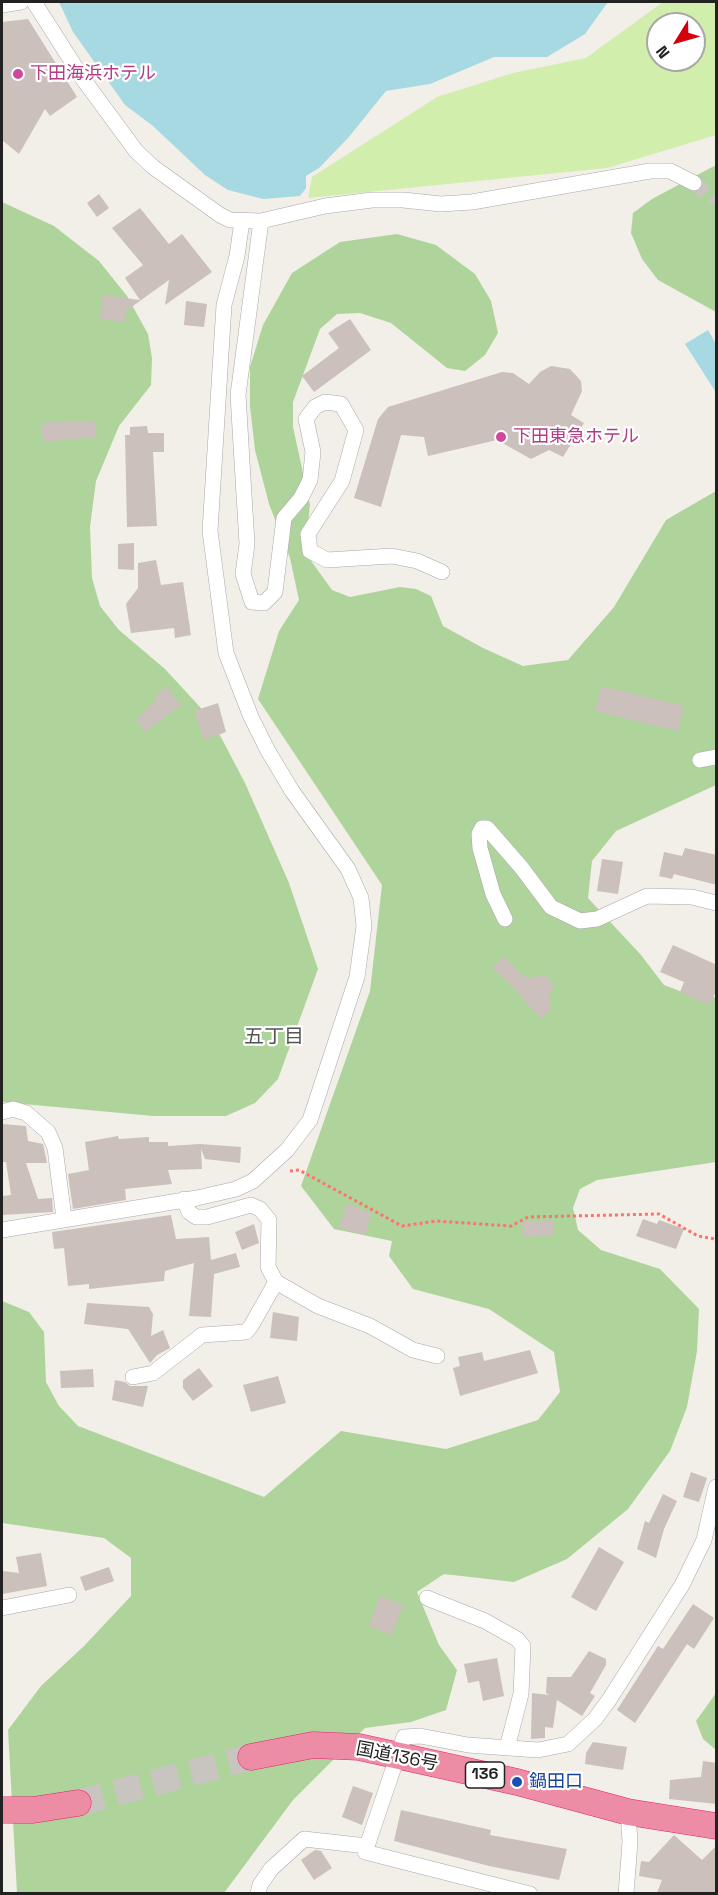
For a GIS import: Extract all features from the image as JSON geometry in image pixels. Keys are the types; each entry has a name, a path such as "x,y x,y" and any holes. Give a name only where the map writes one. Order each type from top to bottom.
{"highway":[{"name":"国道136号","path":"251,1757 313,1745 359,1747 518,1782 628,1812 717,1826"},
{"path":"2,1810 33,1810 78,1803"}],"street":[{"path":"2,5 21,2"},
{"path":"34,2 83,79 136,151 153,167 220,215 242,221 261,221 325,206 372,200 441,204 472,202 650,171 670,171 694,183"},
{"path":"2,1230 236,1189 264,1172 287,1150 310,1120 357,976 364,926 361,898 348,869 292,791 268,751 251,717 226,653 210,531 224,305 237,256 242,221"},
{"path":"261,221 238,395 247,544 243,574 252,602 264,603 275,592 284,518 301,498 310,480 313,452 306,419 315,407 325,402 341,405 356,430 342,481 308,534 310,551 327,560 392,556 417,561 442,572"},
{"path":"700,760 717,757"},
{"path":"505,920 494,894 480,848 479,834 482,828 487,828 521,867 550,907 580,921 597,920 647,896 692,897 717,903"},
{"path":"2,1112 13,1110 26,1113 48,1132 55,1148 64,1218"},
{"path":"184,1199 189,1212 196,1217 207,1217 251,1205 260,1209 268,1220 268,1267 276,1282 318,1306 370,1326 413,1350 437,1356"},
{"path":"133,1377 153,1373 202,1335 246,1332 276,1282"},
{"path":"530,1893 365,1852 404,1737 420,1736 507,1748 553,1749 568,1744 596,1719 682,1585 704,1540 717,1487"},
{"path":"2,1608 69,1595"},
{"path":"427,1598 485,1621 517,1639 523,1646 521,1694 507,1748"},
{"path":"626,1893 630,1842 628,1812"},
{"path":"257,1891 271,1869 304,1839 367,1846"}],"path":[{"path":"264,1172 299,1170 402,1226 436,1221 511,1226 528,1217 659,1214 698,1236 717,1239"}],"green space":[{"path":"663,2 716,2 716,135 607,168 308,198 312,177 437,97 513,73 586,58 646,14 646,72 706,72 706,12 649,12"},
{"path":"716,165 716,312 658,280 642,259 631,233 633,213 652,199"},
{"path":"2,202 54,226 99,261 127,296 148,334 152,358 151,385 119,426 96,481 90,527 92,578 100,606 119,630 165,669 212,720 245,783 289,883 318,969 278,1079 255,1103 226,1116 153,1116 2,1102"},
{"path":"397,234 436,245 475,274 491,301 498,333 485,355 465,371 447,368 391,323 360,313 337,314 320,329 293,402 293,427 310,505 306,541 309,558 332,590 350,597 400,587 416,589 431,596 443,626 483,648 523,666 568,660 614,607 666,520 716,491 716,785 616,831 592,861 588,898 641,955 664,985 698,998 716,997 716,1162 597,1180 580,1189 573,1208 578,1230 601,1250 660,1269 699,1309 697,1351 687,1407 670,1451 628,1509 567,1559 514,1582 444,1574 417,1592 439,1645 457,1670 446,1710 411,1722 365,1728 293,1800 224,1893 17,1893 8,1730 41,1686 84,1646 131,1596 131,1558 104,1538 2,1523 2,1301 29,1312 44,1332 46,1382 59,1406 78,1426 264,1497 341,1431 446,1449 538,1420 560,1392 554,1352 489,1309 413,1289 389,1256 392,1241 334,1229 301,1186 370,991 382,885 258,699 279,631 299,600 290,558 269,504 255,450 250,406 250,367 263,325 292,273 340,242"},
{"path":"716,1693 716,1750 703,1739 696,1721"}],"water":[{"path":"59,2 608,2 585,34 547,57 494,57 430,84 386,91 348,138 319,168 306,176 306,188 300,196 263,199 228,190 205,175 153,126 125,105 73,32"},
{"path":"708,330 716,344 715,391 685,344"}],"building":[{"name":"下田海浜ホテル","path":"28,19 77,97 50,116 45,109 19,154 2,140 2,22"},
{"path":"99,194 109,208 97,217 87,203"},
{"path":"140,208 169,244 182,234 212,272 165,305 169,280 126,311 125,322 100,319 103,295 140,300 125,278 143,265 112,228"},
{"path":"186,301 207,304 204,327 184,325"},
{"path":"350,319 371,350 314,392 302,376 339,348 328,333"},
{"path":"551,366 570,369 581,381 582,391 571,415 584,423 563,457 549,450 531,459 497,440 428,456 424,437 401,435 381,507 354,498 378,419 388,407 502,372 513,373 529,384 540,372"},
{"path":"95,422 96,437 43,442 41,423"},
{"path":"147,426 148,433 164,433 164,452 153,452 157,526 127,527 125,435 130,435 130,427"},
{"path":"134,543 134,570 118,569 118,544"},
{"path":"156,560 161,585 183,582 191,635 175,638 174,628 131,633 126,604 138,588 138,563"},
{"path":"601,686 684,706 678,731 595,711"},
{"path":"167,687 181,705 145,732 136,720 157,698 155,695"},
{"path":"218,703 226,732 204,740 194,711"},
{"path":"685,848 717,855 717,885 674,874 672,879 659,876 664,852 682,856"},
{"path":"602,859 623,862 618,894 597,891"},
{"path":"673,945 717,965 717,990 709,1005 680,992 684,982 660,972"},
{"path":"504,956 523,976 535,978 545,974 554,987 549,994 551,1010 541,1019 507,981 492,968"},
{"path":"2,1124 26,1126 28,1141 43,1144 47,1163 26,1163 38,1199 52,1198 53,1212 2,1215 2,1196 11,1195 6,1162 3,1162"},
{"path":"118,1136 119,1139 149,1137 149,1142 168,1142 168,1146 200,1144 241,1147 240,1163 205,1159 201,1149 202,1169 168,1170 172,1184 125,1189 126,1200 73,1209 68,1174 89,1170 85,1142"},
{"path":"347,1203 371,1213 365,1235 339,1228"},
{"path":"171,1215 176,1239 209,1237 211,1260 236,1253 240,1267 214,1274 211,1317 189,1316 194,1263 165,1271 164,1281 89,1289 89,1284 68,1286 64,1248 54,1249 52,1232"},
{"path":"643,1219 657,1224 659,1220 684,1229 676,1249 636,1236"},
{"path":"553,1220 554,1235 523,1237 522,1222"},
{"path":"254,1224 259,1243 242,1250 235,1232"},
{"path":"87,1303 149,1307 153,1314 151,1336 163,1330 170,1348 157,1355 150,1363 128,1329 84,1324"},
{"path":"273,1312 299,1317 297,1341 270,1338"},
{"path":"530,1350 538,1373 460,1396 453,1368 460,1366 458,1357 482,1352 484,1361"},
{"path":"199,1368 213,1386 193,1401 183,1388 183,1380"},
{"path":"93,1369 94,1387 61,1388 60,1371"},
{"path":"278,1376 286,1403 251,1412 243,1385"},
{"path":"115,1380 125,1382 130,1386 148,1386 143,1407 112,1400"},
{"path":"691,1472 707,1478 699,1502 683,1497"},
{"path":"663,1494 677,1501 664,1529 656,1558 637,1549 645,1521 649,1523"},
{"path":"599,1547 624,1562 596,1611 571,1597"},
{"path":"41,1553 47,1586 2,1594 2,1571 19,1573 16,1557"},
{"path":"109,1567 114,1581 85,1591 80,1577"},
{"path":"380,1596 403,1605 392,1635 369,1626"},
{"path":"693,1604 714,1618 694,1649 687,1644 635,1723 617,1710 658,1646 663,1649"},
{"path":"589,1651 606,1659 606,1665 590,1693 595,1696 582,1716 557,1700 553,1728 545,1727 545,1738 531,1739 532,1693 549,1695 546,1693 547,1677 571,1677"},
{"path":"497,1658 504,1696 483,1701 479,1681 468,1683 464,1664"},
{"path":"593,1742 627,1747 623,1770 585,1764 586,1753"},
{"path":"703,1761 717,1763 717,1804 669,1799 670,1780 701,1777"},
{"path":"353,1786 373,1793 362,1825 342,1817"},
{"path":"401,1810 491,1830 490,1835 567,1849 559,1880 489,1866 394,1841"},
{"path":"674,1835 702,1860 717,1845 717,1893 657,1893 662,1880 639,1876 641,1861 649,1862"},
{"path":"315,1850 321,1851 332,1868 314,1880 301,1860"}],"tunnel":[{"path":"694,183 716,200"},
{"path":"78,1803 251,1757"}],"place":[{"name":"下田海浜ホテル","path":"18,74"},
{"name":"下田東急ホテル","path":"501,437"},
{"name":"鍋田口","path":"517,1782"}],"district":[{"name":"五丁目","path":"274,1038"}]}
